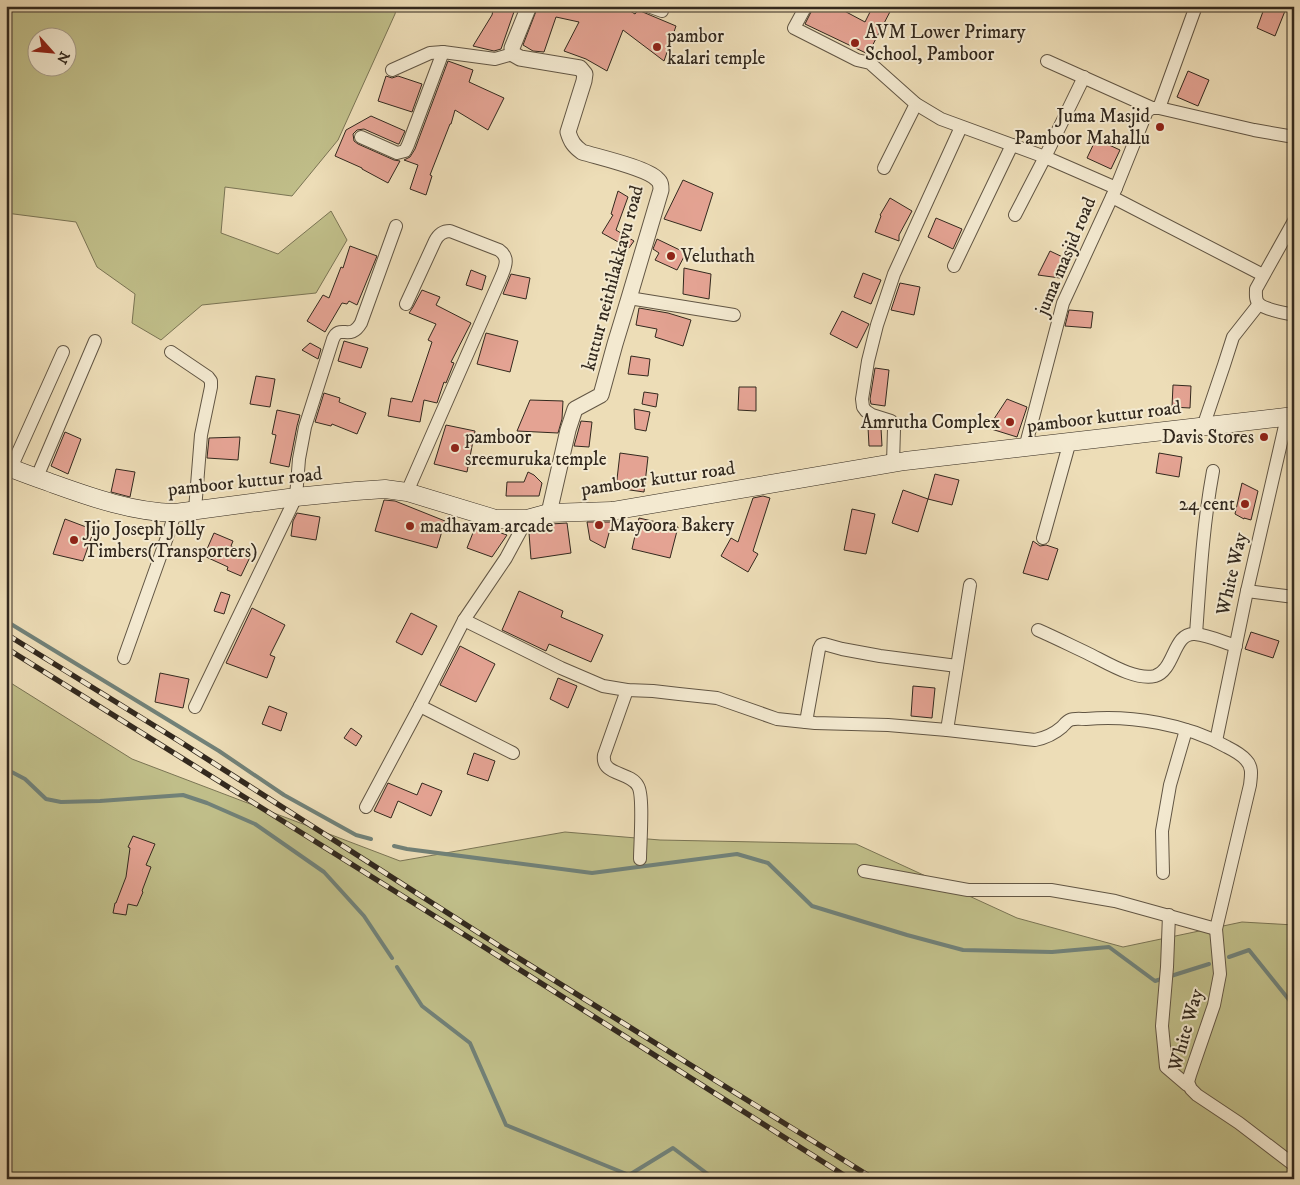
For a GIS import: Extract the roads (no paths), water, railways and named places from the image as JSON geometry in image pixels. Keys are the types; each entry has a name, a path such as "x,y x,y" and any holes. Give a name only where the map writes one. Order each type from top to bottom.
{"main road":[{"name":"pamboor kuttur road","path":"8,467 125,507 156,512 175,513 296,497 385,489 407,492 496,519 527,519 549,513 612,511 892,463 1291,417"}],"street":[{"path":"392,70 430,53 442,52 494,60 512,54 512,48 529,6"},
{"path":"648,6 662,11"},
{"path":"806,6 794,28 857,60 870,63 916,104 941,119 1045,157 1114,192 1263,275"},
{"name":"juma masjid road","path":"1025,448 1062,303 1114,192 1147,111 1156,108 1196,6"},
{"path":"360,137 396,153 405,151 442,52"},
{"name":"kuttur neithilakkavu road","path":"512,54 520,58 580,68 586,74 568,132 570,140 582,152 644,171 657,178 661,184 661,190 601,395 575,409 568,430 549,513"},
{"path":"1047,61 1156,108 1294,137"},
{"path":"1015,215 1084,78"},
{"path":"884,168 916,104"},
{"path":"892,463 893,424 887,419 866,412 863,407 862,399 868,361 877,325 894,274 961,127"},
{"path":"954,266 1012,145"},
{"path":"1294,221 1256,289 1256,299 1259,304 1266,308 1294,316"},
{"path":"196,707 296,497 305,427 335,334 338,332 354,332 361,323 396,226"},
{"path":"406,304 435,241 441,233 450,232 499,250 506,259 504,270 407,492"},
{"path":"630,298 734,314"},
{"path":"1203,427 1233,337 1259,304"},
{"path":"37,477 95,341"},
{"path":"8,467 63,352"},
{"path":"171,352 208,377 211,382 201,435 196,510"},
{"name":"White Way","path":"1216,741 1247,591 1291,417"},
{"path":"1043,538 1070,442"},
{"path":"1196,634 1201,564 1213,471"},
{"path":"124,658 175,513"},
{"path":"366,807 464,620 506,558 527,519"},
{"path":"947,730 970,585"},
{"path":"1247,591 1294,597"},
{"path":"464,620 561,668 603,686 717,698 777,719 888,725 1034,740 1044,738 1071,720 1095,718 1152,722 1186,730 1216,741 1245,758 1251,767 1250,785 1216,929 1115,901 1051,890 968,890 864,871"},
{"path":"1038,630 1123,670 1140,676 1157,676 1163,672 1186,635 1196,634 1236,646"},
{"path":"806,722 821,645 824,644 880,656 958,666"},
{"path":"627,690 604,755 604,765 631,779 640,787 642,798 640,859"},
{"path":"420,706 513,753"},
{"path":"1163,873 1162,831 1170,785 1186,730"},
{"path":"1169,915 1162,1026 1166,1067 1187,1085"},
{"name":"White Way","path":"1216,929 1220,974 1214,1005 1188,1082 1191,1089 1198,1095 1247,1128 1294,1165"}],"waterway":[{"path":"6,621 219,751 284,795 356,835 371,839"},
{"path":"6,769 25,779 46,799 61,802 100,801 183,795 207,803 255,824 324,872 364,916 392,958"},
{"path":"394,846 592,873 737,854 768,863 812,906 963,950 1052,952 1109,947 1155,981 1209,964"},
{"path":"1229,957 1249,950 1294,1006"},
{"path":"397,967 422,1006 470,1043 506,1125 629,1175 673,1148 716,1179"}],"railway":[{"path":"6,634 179,741 504,949 874,1179"},
{"path":"6,648 850,1179"}],"place":[{"name":"AVM Lower Primary School, Pamboor","path":"855,43"},
{"name":"pambor kalari temple","path":"657,47"},
{"name":"Juma Masjid Pamboor Mahallu","path":"1160,127"},
{"name":"Veluthath","path":"671,256"},
{"name":"Amrutha Complex","path":"1010,422"},
{"name":"Davis Stores","path":"1264,437"},
{"name":"pamboor sreemuruka temple","path":"455,448"},
{"name":"24 cent","path":"1245,504"},
{"name":"Mayoora Bakery","path":"599,525"},
{"name":"madhavam arcade","path":"410,526"},
{"name":"Jijo Joseph Jolly Timbers(Transporters)","path":"74,540"}]}
